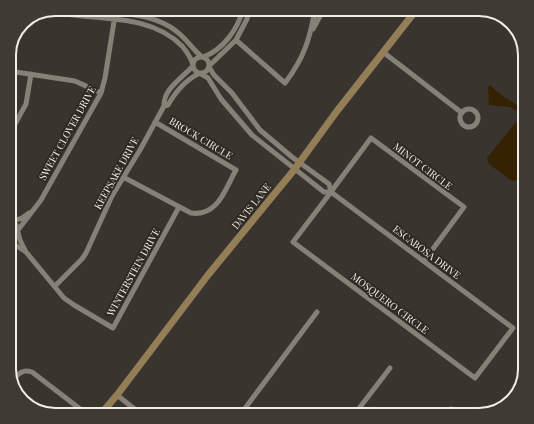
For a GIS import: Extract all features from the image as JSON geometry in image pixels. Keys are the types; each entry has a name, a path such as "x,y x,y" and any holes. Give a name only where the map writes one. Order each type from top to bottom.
{"street":[{"path":"71,16 96,17 149,26 166,34 185,50 191,58 195,70 201,73 206,72 236,40 247,16"},
{"name":"SWEET CLOVER DRIVE","path":"16,235 30,213 41,200 101,93 115,16"},
{"path":"137,16 150,19 170,27 182,36 194,51 208,60 210,66"},
{"path":"193,65 195,60 209,55 230,36 237,26 241,16"},
{"path":"312,31 314,16"},
{"path":"236,40 285,83 299,62 320,16"},
{"name":"DAVIS LANE","path":"106,408 208,275 300,163 337,112 411,16"},
{"path":"383,52 462,113"},
{"name":"KEEPSAKE DRIVE","path":"55,286 82,259 112,196 164,106 164,100 170,89 193,65"},
{"name":"ESCABOSA DRIVE","path":"210,66 214,75 232,93 260,130 300,163 329,184 331,192"},
{"path":"16,71 74,81 101,93"},
{"name":"KEEPSAKE DRIVE","path":"164,106 168,105 175,92 194,76 201,73"},
{"name":"ESCABOSA DRIVE","path":"201,73 212,82 221,99 252,136 294,170 324,192 331,192 512,328"},
{"path":"16,122 26,104 31,74"},
{"name":"BROCK CIRCLE","path":"123,177 179,207 196,214 210,211 218,202 236,170 155,122"},
{"name":"MINOT CIRCLE","path":"331,192 371,138 464,208 424,261"},
{"name":"MOSQUERO CIRCLE","path":"331,192 293,242 418,336 475,378 512,328"},
{"name":"WINTERSTEIN DRIVE","path":"16,225 20,240 26,252 64,298 74,306 113,328 179,207"},
{"name":"SWEET CLOVER DRIVE","path":"16,220 30,213"},
{"name":"WINTERSTEIN DRIVE","path":"16,245 26,252"},
{"path":"245,408 317,312"},
{"path":"359,408 390,368"},
{"path":"17,376 21,372 32,372 79,408"},
{"path":"117,395 133,408"}],"shaded area":[{"path":"490,85 505,98 518,106 518,112 510,107 489,105 488,87"},
{"path":"515,123 518,124 518,179 512,181 489,164 487,158"}]}
